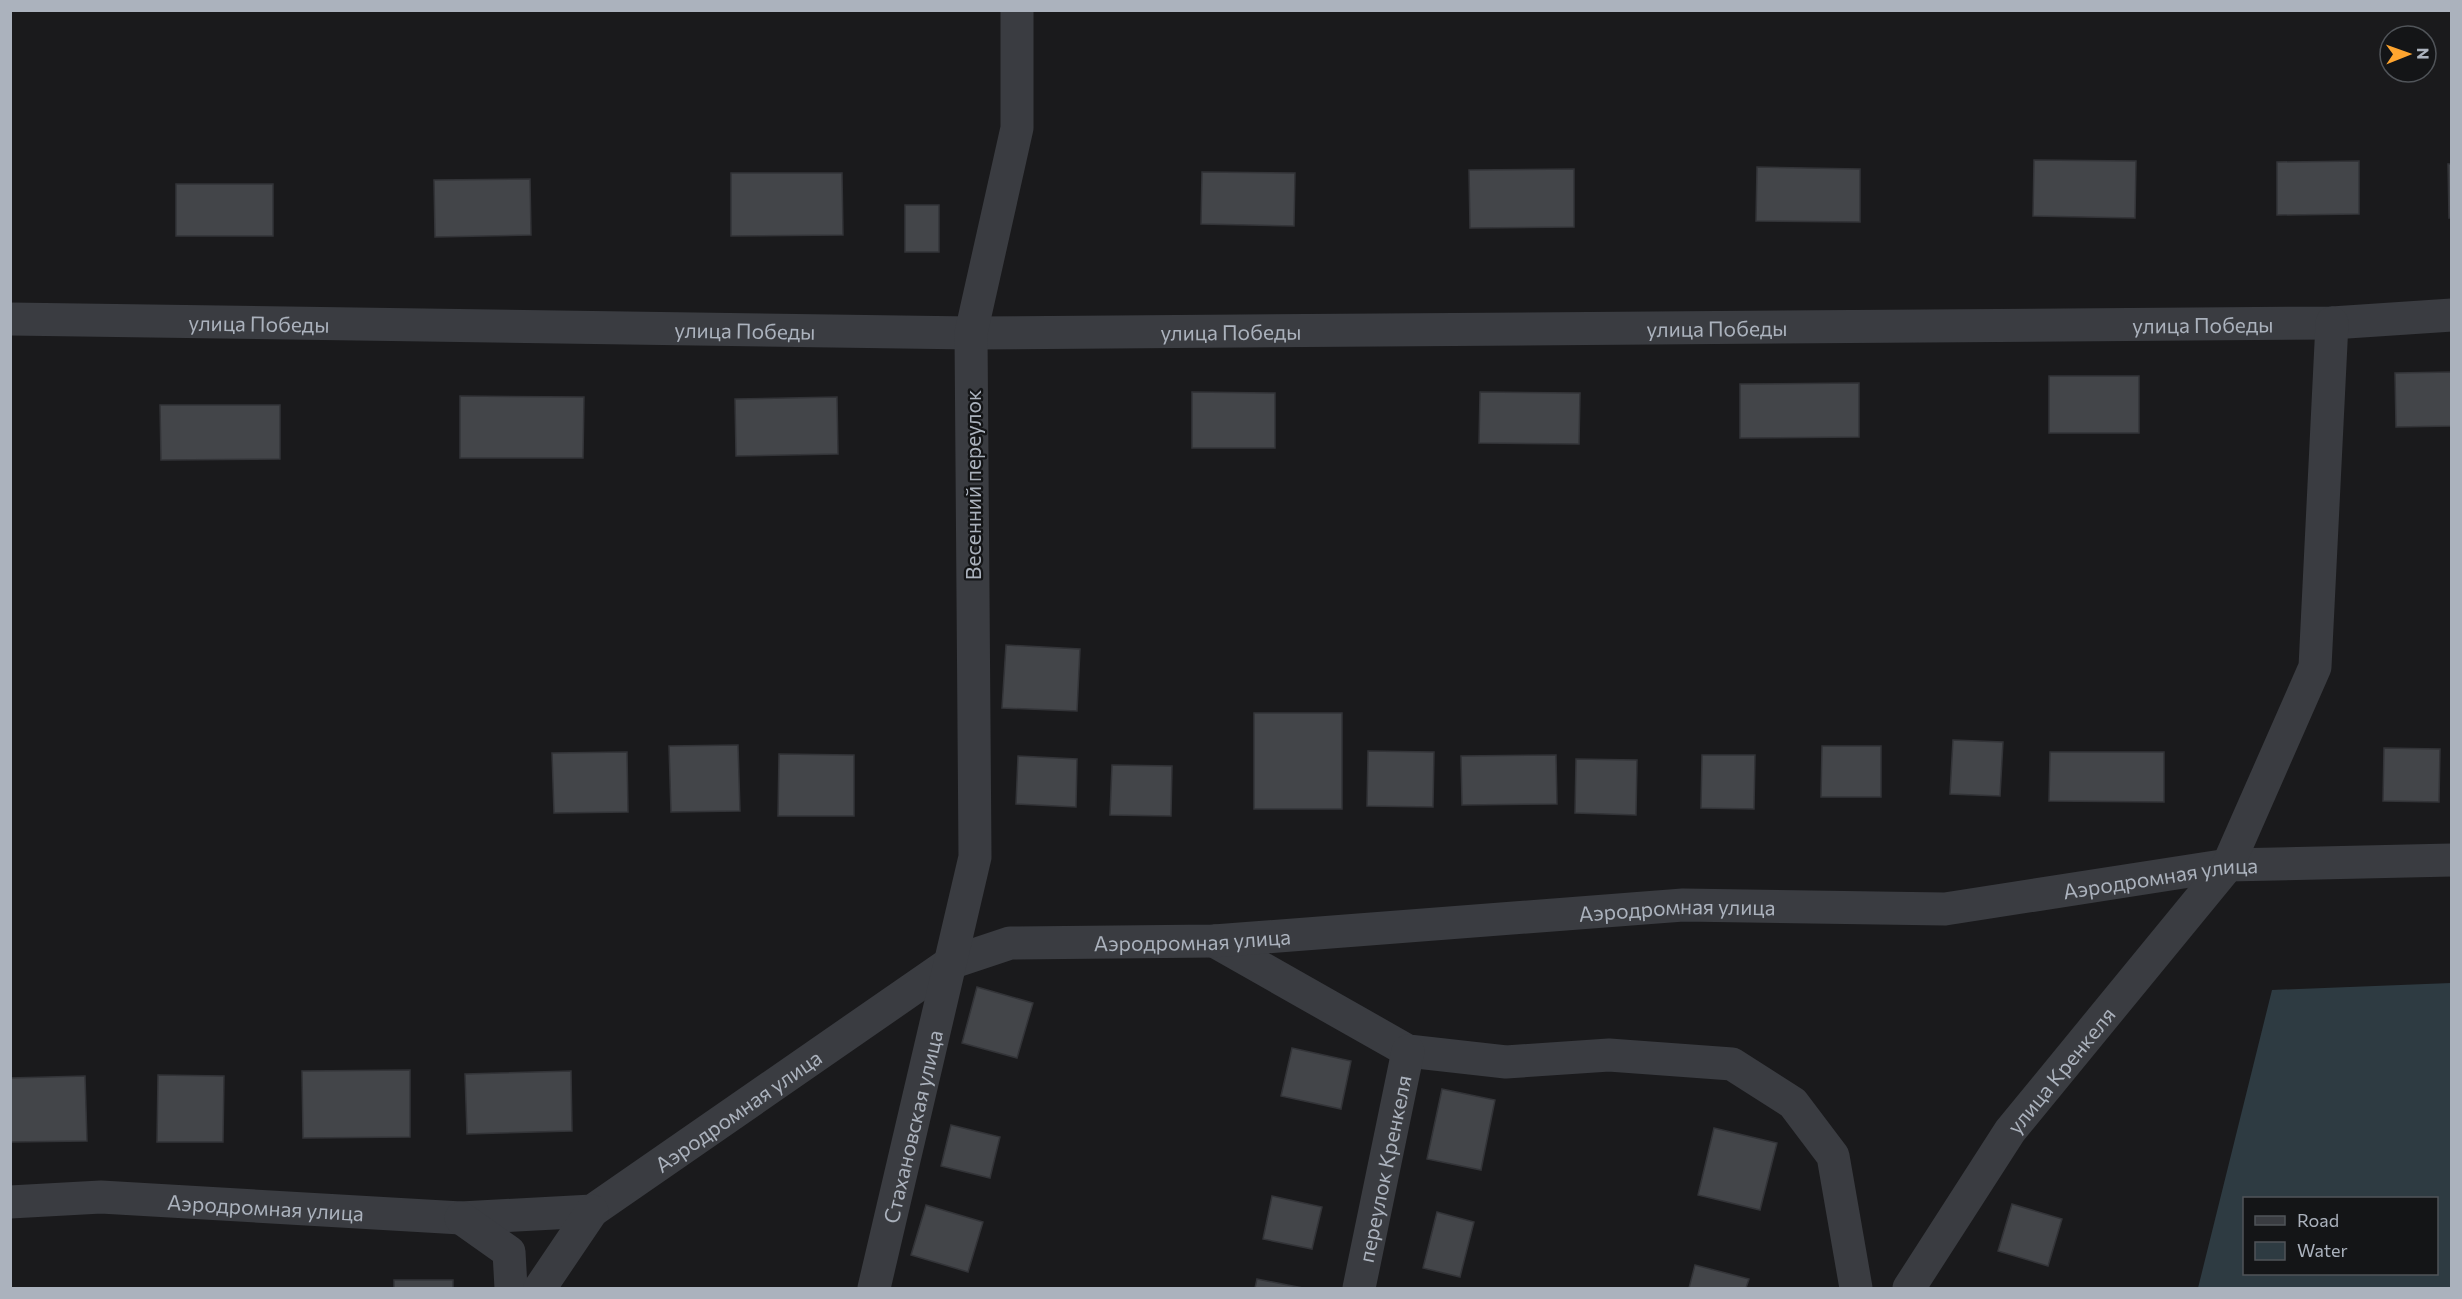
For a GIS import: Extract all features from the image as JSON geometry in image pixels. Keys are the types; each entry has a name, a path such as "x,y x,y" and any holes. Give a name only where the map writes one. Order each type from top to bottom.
{"street":[{"name":"Весенний переулок","path":"950,963 975,857 971,333 1017,128 1017,10"},
{"name":"улица Победы","path":"10,320 971,333 2332,323 2451,315"},
{"name":"улица Кренкеля","path":"1909,1288 2010,1131 2228,865 2315,667 2332,323"},
{"name":"Аэродромная улица","path":"10,1202 101,1197 461,1218 591,1211 950,963 1010,943 1214,941 1683,905 1945,909 2228,865 2451,860"},
{"path":"1214,941 1408,1051 1506,1062 1609,1055 1732,1064 1793,1103 1833,1156 1856,1288"},
{"name":"Стахановская улица","path":"874,1288 950,963"},
{"name":"переулок Кренкеля","path":"1359,1288 1408,1051"},
{"path":"540,1288 591,1211"},
{"path":"461,1218 509,1252 511,1288"}],"water":[{"path":"2451,983 2451,1288 2198,1288 2272,990"}],"building":[{"path":"2034,160 2136,161 2135,218 2033,216"},
{"path":"2359,161 2359,214 2277,215 2277,162"},
{"path":"2448,164 2452,164 2452,218 2449,218"},
{"path":"1757,167 1860,169 1860,222 1756,221"},
{"path":"1574,169 1574,227 1470,228 1469,170"},
{"path":"1202,172 1295,173 1294,226 1201,224"},
{"path":"731,173 842,173 843,235 731,236"},
{"path":"530,179 531,235 435,237 434,180"},
{"path":"176,184 273,184 273,236 176,236"},
{"path":"905,205 939,205 939,252 905,252"},
{"path":"2452,372 2452,426 2396,427 2395,373"},
{"path":"2049,376 2139,376 2139,433 2049,433"},
{"path":"1859,383 1859,437 1740,438 1740,384"},
{"path":"1192,392 1275,393 1275,448 1192,448"},
{"path":"1480,392 1580,393 1579,444 1479,443"},
{"path":"460,396 584,397 583,458 460,458"},
{"path":"837,397 838,454 736,456 735,399"},
{"path":"160,405 280,405 280,459 161,460"},
{"path":"1006,645 1080,649 1077,711 1002,708"},
{"path":"1254,713 1342,713 1342,809 1254,809"},
{"path":"1953,740 2003,742 2000,796 1950,794"},
{"path":"738,745 740,811 671,812 669,746"},
{"path":"1822,746 1881,746 1881,797 1821,797"},
{"path":"2384,748 2440,749 2439,802 2383,801"},
{"path":"1368,751 1434,752 1433,807 1367,806"},
{"path":"627,752 628,812 554,813 552,753"},
{"path":"2050,752 2164,752 2164,802 2049,801"},
{"path":"779,754 854,755 854,816 778,816"},
{"path":"1556,755 1557,804 1462,805 1461,756"},
{"path":"1702,755 1755,755 1754,809 1701,808"},
{"path":"1018,756 1077,759 1076,807 1016,804"},
{"path":"1576,759 1637,760 1636,815 1575,813"},
{"path":"1112,765 1172,766 1171,816 1110,815"},
{"path":"977,987 1033,1003 1017,1058 962,1043"},
{"path":"1292,1048 1351,1061 1341,1109 1281,1096"},
{"path":"410,1070 410,1137 303,1138 302,1071"},
{"path":"571,1071 572,1131 467,1134 465,1074"},
{"path":"158,1075 224,1076 223,1142 157,1142"},
{"path":"85,1076 87,1141 10,1142 10,1078"},
{"path":"1442,1089 1495,1100 1481,1170 1427,1159"},
{"path":"951,1125 1000,1137 990,1178 941,1166"},
{"path":"1714,1128 1777,1143 1760,1210 1698,1195"},
{"path":"1272,1196 1322,1207 1312,1249 1263,1239"},
{"path":"2012,1204 2062,1219 2048,1266 1998,1251"},
{"path":"926,1205 983,1222 968,1272 911,1255"},
{"path":"1437,1212 1474,1222 1460,1277 1423,1268"},
{"path":"1695,1265 1749,1279 1746,1288 1689,1288"},
{"path":"1257,1279 1303,1288 1255,1288"},
{"path":"394,1280 453,1280 453,1288 394,1288"}]}
